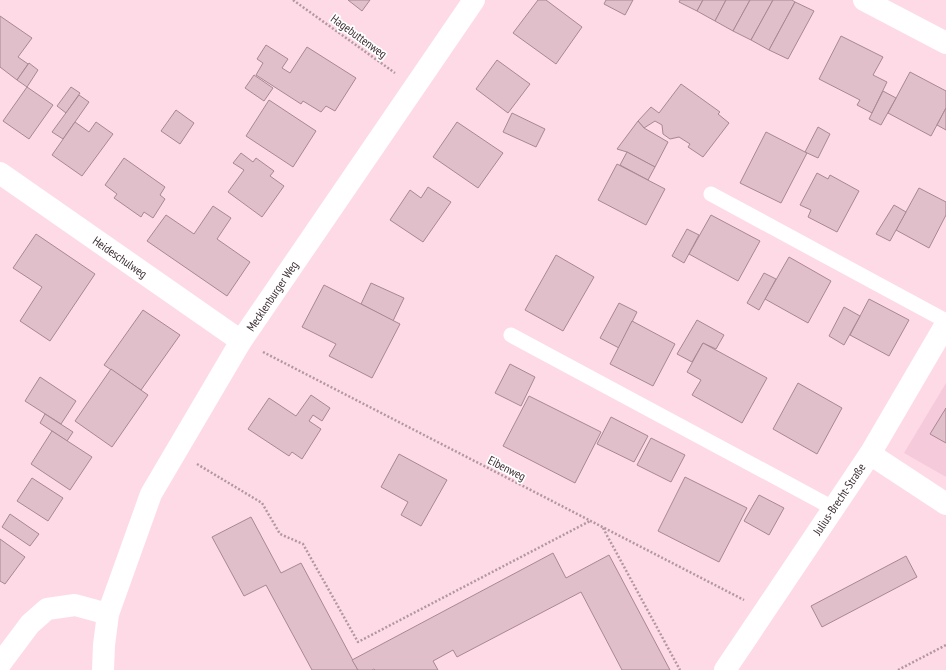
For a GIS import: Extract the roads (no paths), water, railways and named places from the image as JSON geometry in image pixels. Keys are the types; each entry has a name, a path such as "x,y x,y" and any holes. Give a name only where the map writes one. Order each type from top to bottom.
{"street":[{"name":"Mecklenburger Weg","path":"103,670 104,645 108,614 151,494 241,341 474,0"},
{"path":"864,0 946,43"},
{"name":"Heideschulweg","path":"0,173 241,341"},
{"name":"Julius-Brecht-Straße","path":"725,670 870,454 946,324"},
{"path":"870,454 946,504"},
{"path":"0,664 30,624 47,609 75,605 108,614"},
{"name":"Mecklenburger Weg","path":"96,670 104,645"}],"lane":[{"path":"711,194 946,321"},
{"path":"511,335 833,508"}]}
